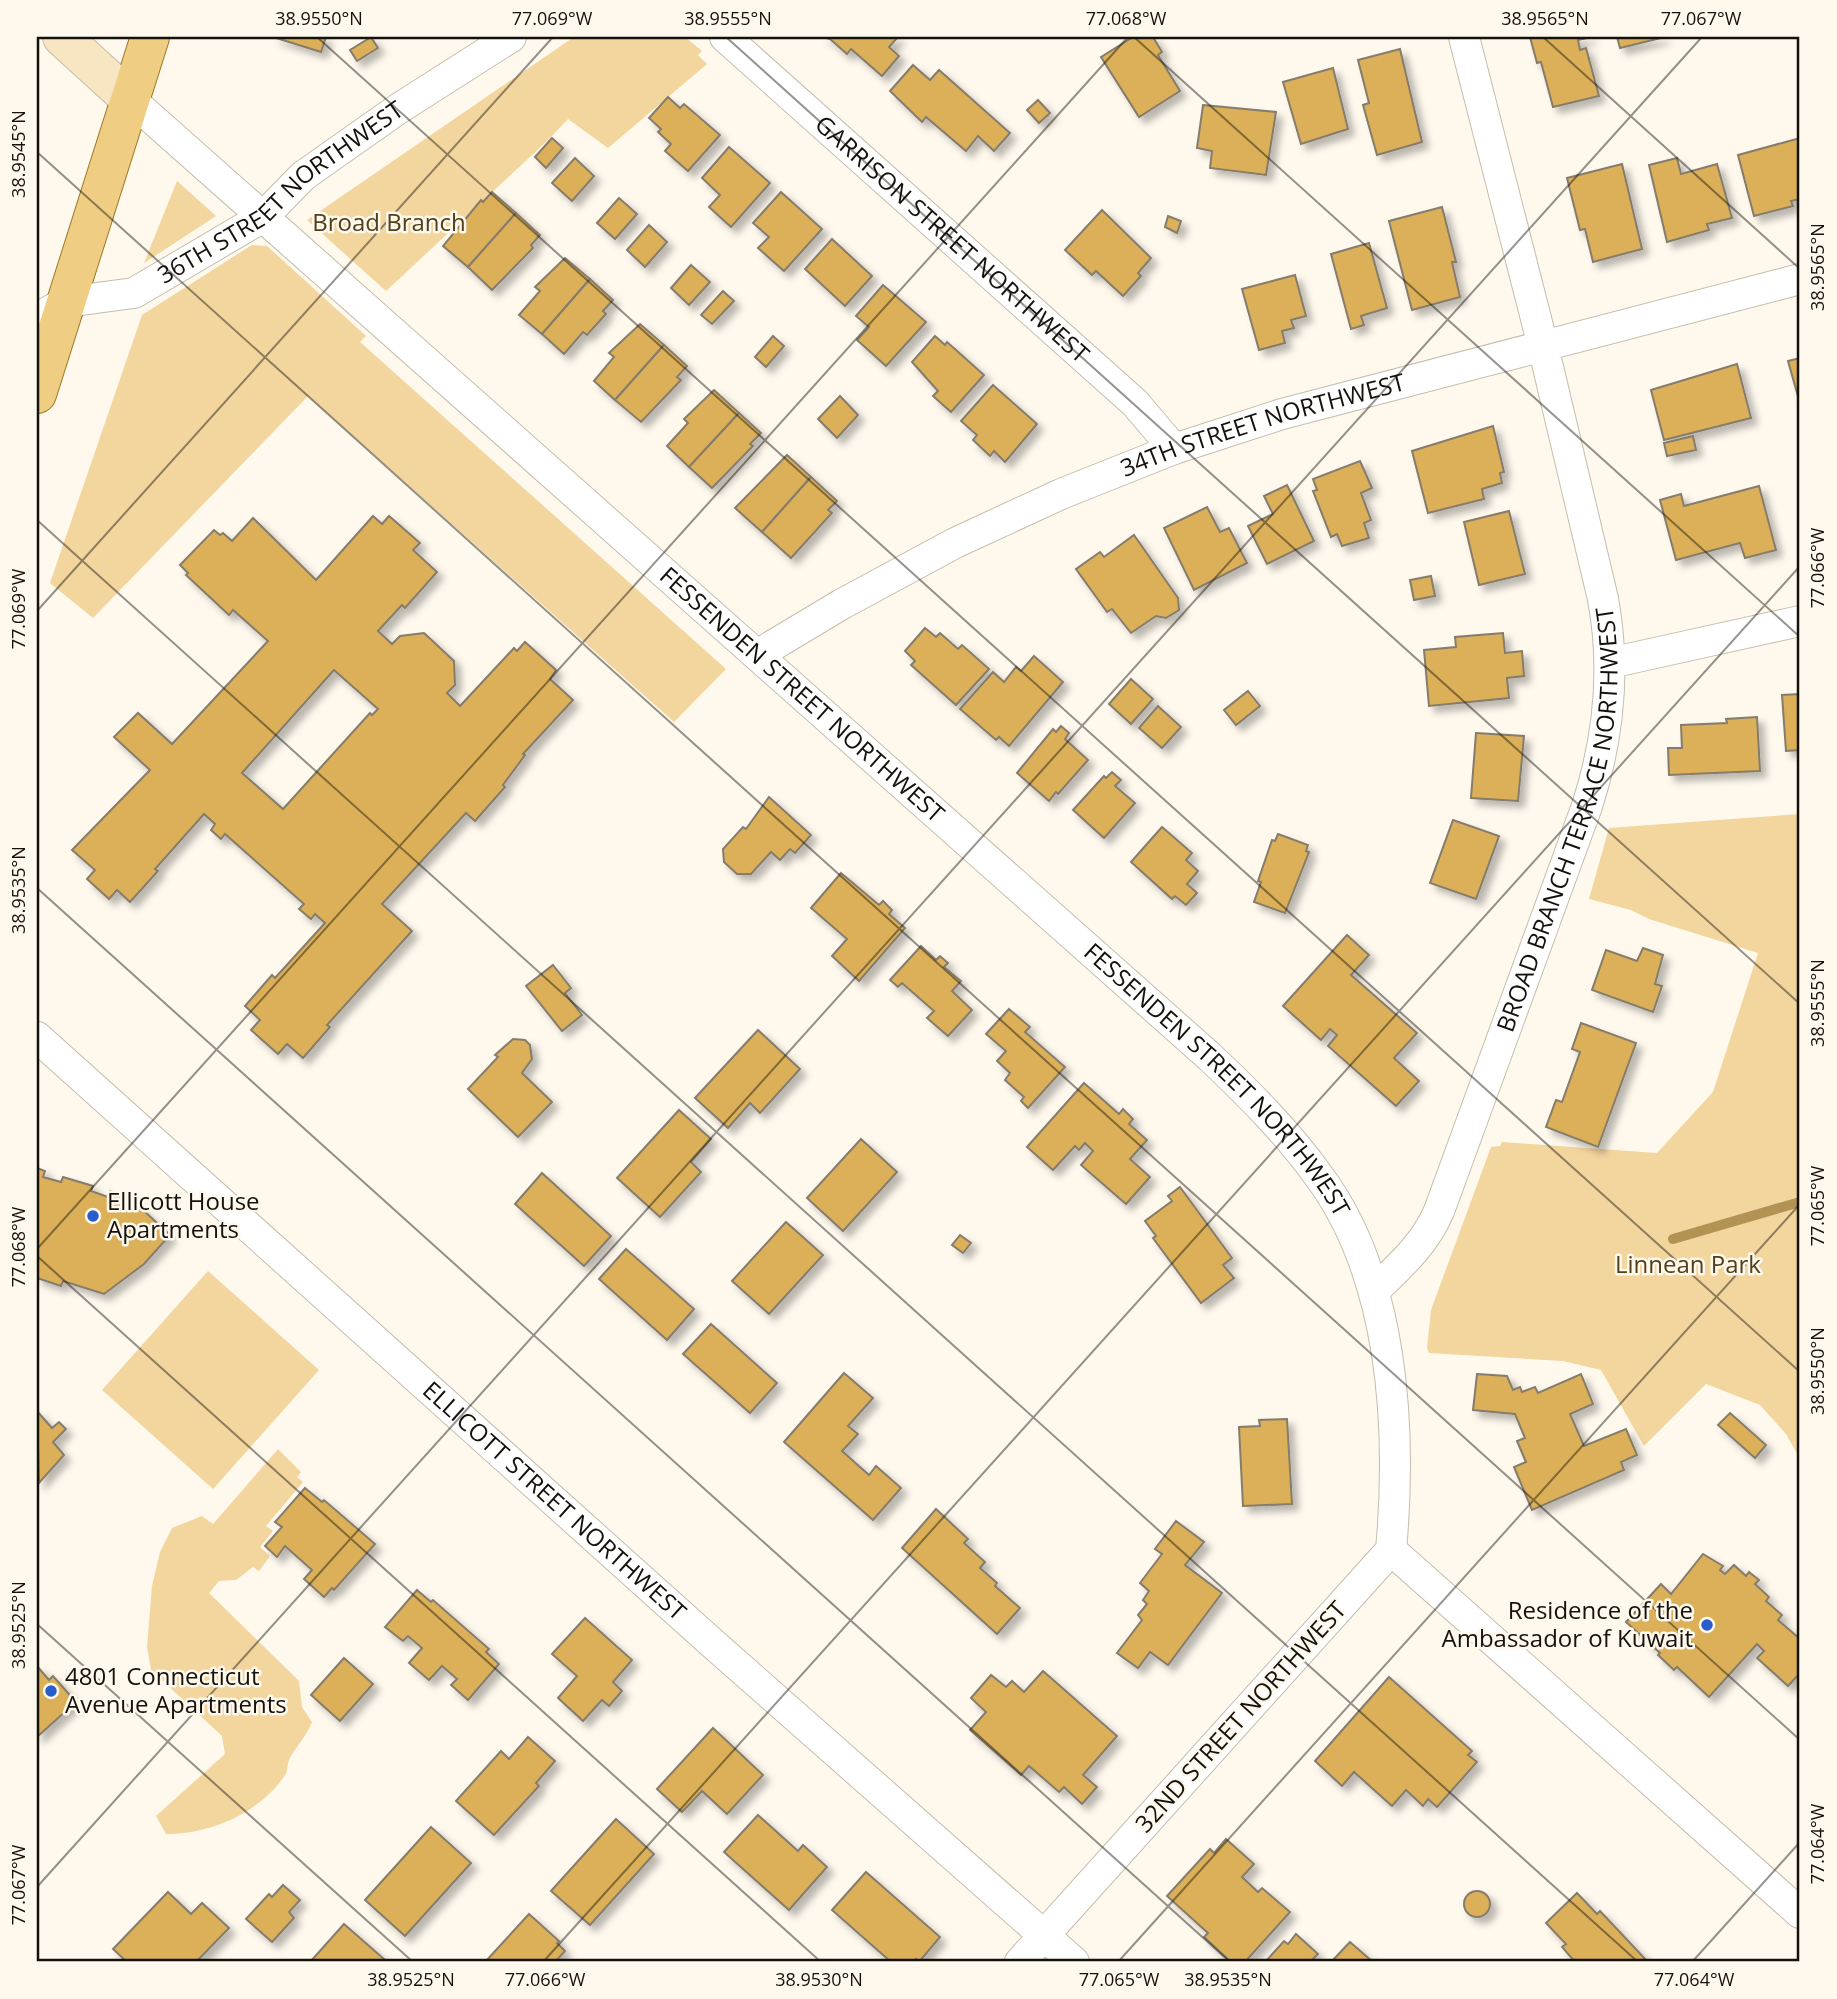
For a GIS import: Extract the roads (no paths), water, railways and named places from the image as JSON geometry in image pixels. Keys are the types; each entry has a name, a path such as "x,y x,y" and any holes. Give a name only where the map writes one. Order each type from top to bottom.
{"main road":[{"path":"37,394 51,310 130,99 150,37"}],"street":[{"name":"FESSENDEN STREET NORTHWEST","path":"62,37 1241,1087 1320,1177 1350,1228 1374,1290 1383,1331 1394,1444 1391,1550"},
{"name":"36TH STREET NORTHWEST","path":"51,310 134,293 263,217 303,176 398,109 511,37"},
{"name":"GARRISON STREET NORTHWEST","path":"725,37 1135,403 1174,449"},
{"name":"BROAD BRANCH TERRACE NORTHWEST","path":"1374,1290 1412,1255 1439,1211 1595,781 1608,712 1610,663 1603,599 1543,346 1464,37"},
{"name":"34TH STREET NORTHWEST","path":"757,655 842,604 955,543 1060,494 1174,449 1282,414 1800,279"},
{"path":"1610,663 1800,621"},
{"name":"ELLICOTT STREET NORTHWEST","path":"37,1037 721,1651 1074,1962"},
{"path":"1391,1550 1800,1913"},
{"name":"32ND STREET NORTHWEST","path":"1020,1962 1391,1550"}],"waterway":[{"path":"1673,1239 1800,1202"}],"place":[{"name":"Ellicott House Apartments","path":"93,1216"},
{"name":"Residence of the Ambassador of Kuwait","path":"1707,1625"},
{"name":"4801 Connecticut Avenue Apartments","path":"51,1691"}],"park label":[{"name":"Broad Branch","path":"389,223"},
{"name":"Linnean Park","path":"1688,1265"}]}
